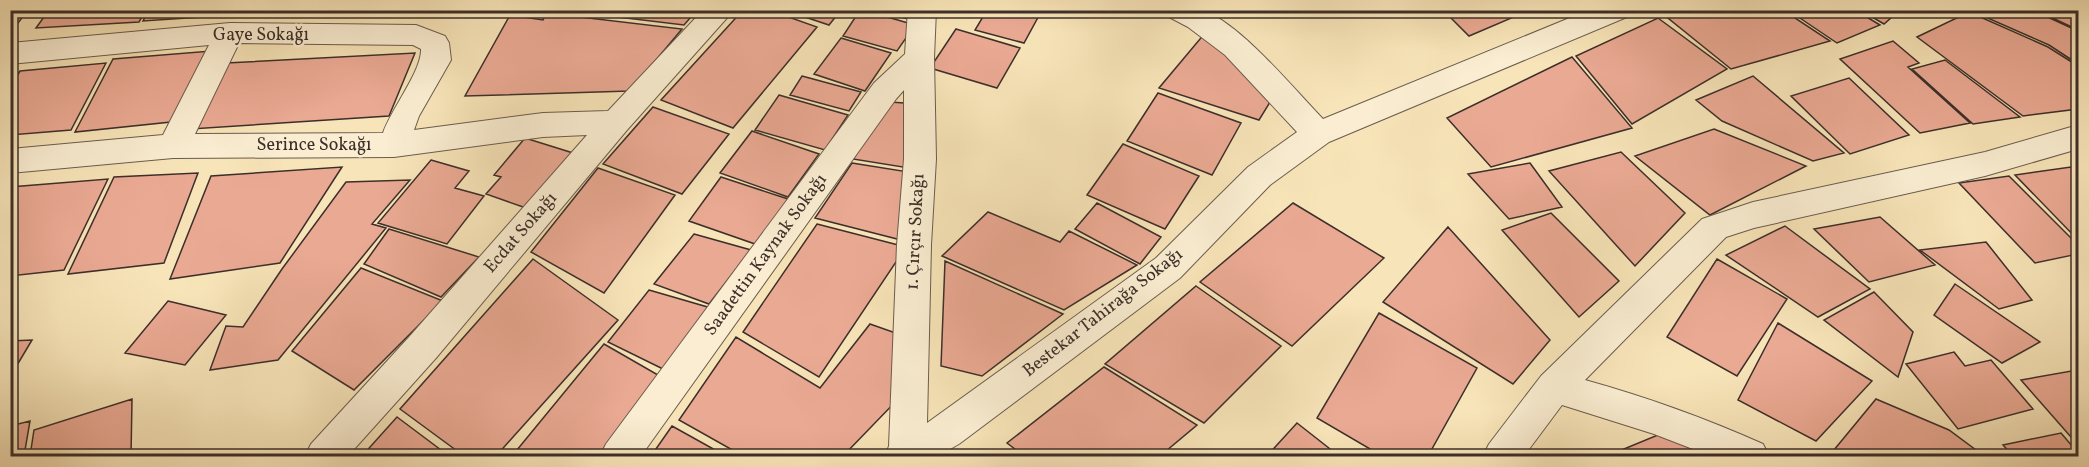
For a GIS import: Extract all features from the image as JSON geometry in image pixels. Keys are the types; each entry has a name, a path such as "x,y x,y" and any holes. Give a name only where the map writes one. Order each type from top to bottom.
{"street":[{"name":"Ecdat Sokağı","path":"324,456 423,347 616,122 720,10"},
{"name":"1. Çırçır Sokağı","path":"906,455 914,245 920,159 919,58 922,10"},
{"path":"1179,10 1196,17 1222,35 1318,134"},
{"name":"Bestekar Tahirağa Sokağı","path":"906,455 946,432 1168,268 1259,176 1296,147 1318,134 1617,10"},
{"path":"173,146 230,33"},
{"name":"Gaye Sokağı","path":"10,54 230,33 416,35 435,43 436,60 404,116 394,145"},
{"name":"Saadettin Kaynak Sokağı","path":"619,456 885,91 919,58"},
{"name":"Serince Sokağı","path":"10,161 173,146 394,145 543,125 616,122"},
{"path":"1502,456 1554,387 1714,228 1753,215 1985,164 2079,137"},
{"path":"1554,387 1624,407 1706,435 1750,456"}],"building":[{"path":"10,10 28,10 15,27 10,29"},
{"path":"49,10 146,10 139,22 36,28"},
{"path":"149,10 236,10 233,15 143,21"},
{"path":"559,10 697,10 684,25"},
{"path":"743,10 769,10 817,27 733,128 661,100"},
{"path":"784,10 841,10 829,25"},
{"path":"860,10 915,25 897,51 843,36"},
{"path":"870,10 913,10 913,20"},
{"path":"987,10 1042,10 1024,43 975,30"},
{"path":"1443,10 1530,10 1469,36"},
{"path":"1670,10 1783,10 1830,41 1731,69 1663,14"},
{"path":"1788,10 1855,10 1880,25 1837,43"},
{"path":"1860,10 1900,10 1884,24"},
{"path":"1988,10 2032,10 2078,31 2078,64 2049,45 1983,16"},
{"path":"2043,10 2078,10 2078,30 2042,13"},
{"path":"1969,12 2048,47 2078,66 2078,109 2023,116 1917,37"},
{"path":"546,13 682,29 630,91 465,96 510,15 543,20"},
{"path":"1658,18 1727,69 1632,124 1576,56"},
{"path":"956,29 1020,48 997,88 930,68"},
{"path":"1205,33 1275,94 1259,120 1159,88"},
{"path":"841,38 891,53 865,91 814,74"},
{"path":"1893,41 1919,63 1908,67 1970,123 1920,133 1840,59"},
{"path":"211,51 171,122 75,132 113,59"},
{"path":"415,53 389,116 191,129 226,63"},
{"path":"1572,57 1632,128 1491,167 1447,118"},
{"path":"1945,60 2020,117 1973,124 1912,69"},
{"path":"106,63 71,130 10,135 10,88 20,71"},
{"path":"802,76 861,92 849,111 790,95"},
{"path":"1753,76 1844,153 1813,161 1722,121 1696,100"},
{"path":"1849,78 1909,135 1850,154 1791,96"},
{"path":"1158,93 1241,123 1212,175 1127,141"},
{"path":"779,95 848,115 825,150 755,130"},
{"path":"890,102 918,104 915,169 853,159"},
{"path":"653,107 729,134 682,194 603,164"},
{"path":"1714,129 1806,166 1710,215 1635,156"},
{"path":"752,131 819,154 788,197 720,173"},
{"path":"525,138 573,153 529,209 486,194 501,177 494,175"},
{"path":"1123,144 1199,176 1165,229 1087,195"},
{"path":"1621,152 1685,213 1635,266 1549,171"},
{"path":"431,160 469,171 455,188 484,196 447,244 378,223"},
{"path":"852,163 915,173 905,241 815,218"},
{"path":"1530,163 1562,207 1509,219 1468,174"},
{"path":"342,167 280,263 170,279 211,176"},
{"path":"2071,167 2078,174 2078,240 2015,175"},
{"path":"598,168 675,195 604,293 531,252"},
{"path":"198,173 164,263 68,274 114,177"},
{"path":"2009,176 2078,245 2078,254 2035,263 1959,183"},
{"path":"721,177 788,199 758,245 689,221"},
{"path":"108,179 64,270 10,276 10,187"},
{"path":"410,180 372,224 386,228 278,360 210,370 226,326 243,327 346,182"},
{"path":"1097,203 1161,237 1140,264 1075,229"},
{"path":"1293,203 1384,258 1292,346 1200,282"},
{"path":"988,212 1060,242 1069,231 1137,265 1064,310 942,256"},
{"path":"1551,213 1619,281 1579,317 1502,230"},
{"path":"1880,217 1935,265 1869,282 1814,229"},
{"path":"817,224 906,247 819,377 743,332"},
{"path":"1785,226 1870,289 1818,317 1726,255"},
{"path":"1448,227 1550,340 1513,384 1383,302"},
{"path":"389,229 479,257 441,297 364,264"},
{"path":"694,234 751,250 709,304 654,284"},
{"path":"1986,242 2032,300 1999,309 1920,250"},
{"path":"533,259 618,320 496,456 464,456 400,409"},
{"path":"1717,259 1787,299 1737,376 1667,337"},
{"path":"945,261 1063,314 982,376 941,366"},
{"path":"361,268 443,301 354,390 292,351"},
{"path":"1955,284 2040,342 2002,363 1934,315"},
{"path":"1196,286 1281,346 1204,423 1105,364"},
{"path":"649,290 711,308 663,369 608,342"},
{"path":"1874,292 1913,332 1898,377 1824,320"},
{"path":"168,301 226,315 185,365 125,353"},
{"path":"1379,313 1477,368 1428,456 1382,456 1317,418"},
{"path":"1778,323 1872,381 1816,441 1738,400"},
{"path":"870,324 907,337 903,394 843,456 743,456 679,420 736,337 820,388"},
{"path":"32,340 10,377 10,341"},
{"path":"604,344 658,375 603,456 512,456"},
{"path":"1954,352 1965,366 1991,360 2033,409 1958,429 1906,364"},
{"path":"1104,367 1197,425 1160,456 1024,456 1007,443"},
{"path":"2077,370 2078,372 2078,445 2021,380"},
{"path":"132,399 131,456 30,456 34,430"},
{"path":"1876,399 1949,430 1984,456 1829,456"},
{"path":"397,417 449,456 362,456"},
{"path":"30,421 24,456 10,456 10,426"},
{"path":"1297,423 1339,456 1267,456"},
{"path":"672,426 726,456 651,456"},
{"path":"1665,432 1721,456 1607,456"},
{"path":"2061,433 2078,456 2013,456 2003,445"}]}
